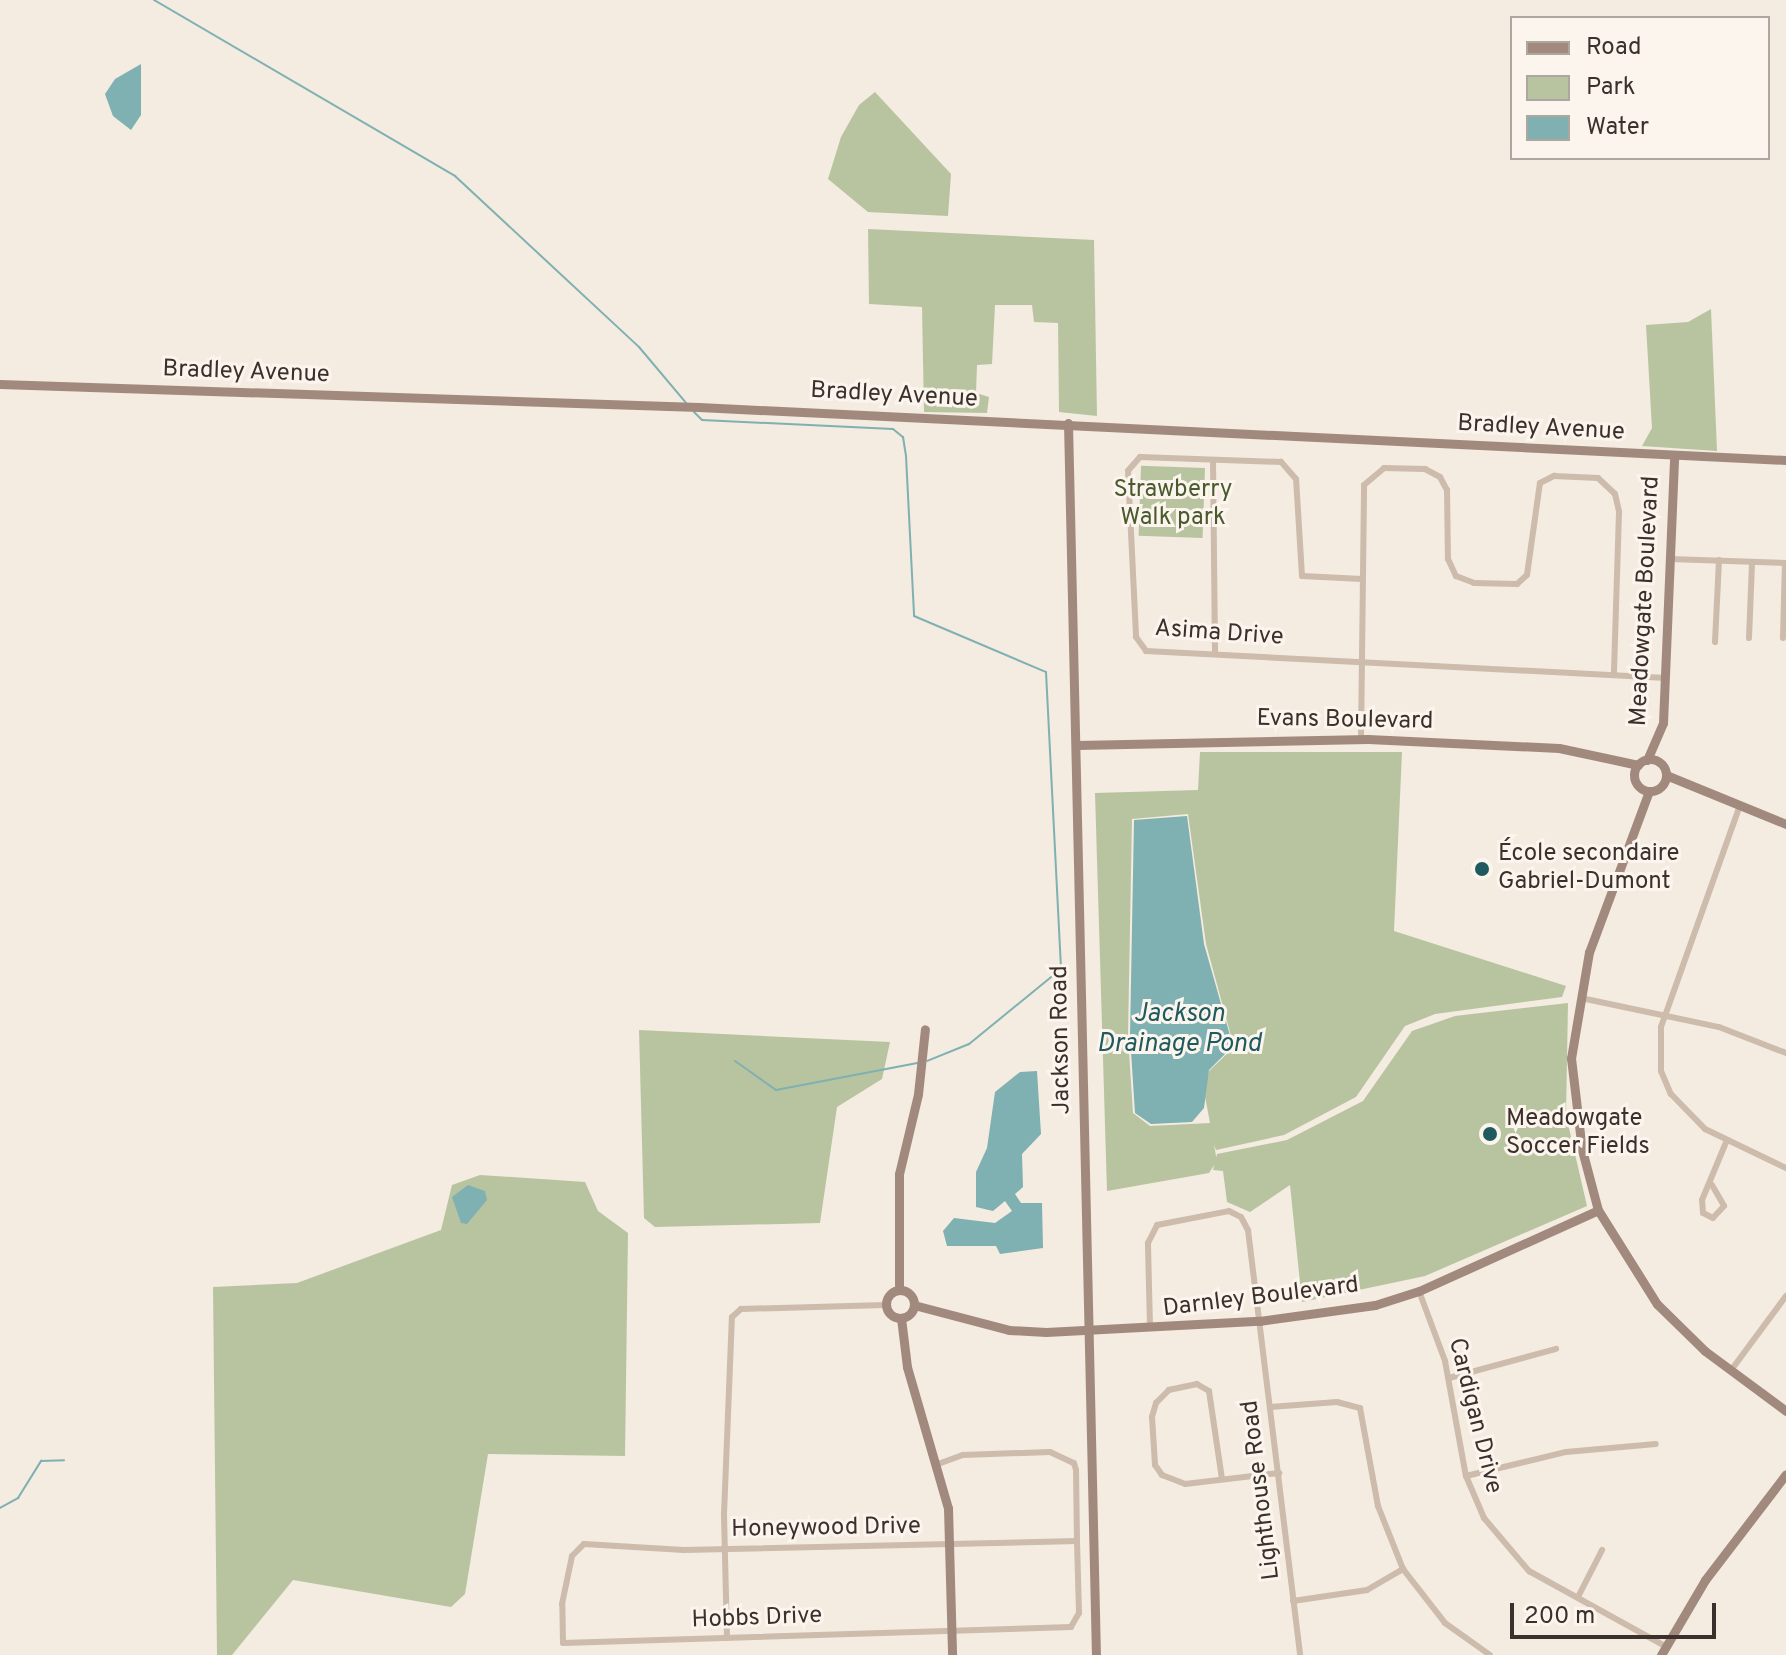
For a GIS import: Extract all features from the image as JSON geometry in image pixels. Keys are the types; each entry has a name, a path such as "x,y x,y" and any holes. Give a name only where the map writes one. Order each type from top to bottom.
{"street":[{"name":"Bradley Avenue","path":"0,384 654,405 1068,423 1674,457 1786,460"},
{"name":"Jackson Road","path":"1068,423 1096,1655"},
{"name":"Asima Drive","path":"1362,579 1302,576 1296,479 1281,462 1140,457 1128,471 1136,637 1146,651 1614,672 1666,678"},
{"name":"Meadowgate Boulevard","path":"1664,779 1657,747 1666,678 1674,457"},
{"path":"1213,460 1215,654"},
{"path":"1361,739 1364,485 1384,468 1425,469 1440,477 1447,490 1448,559 1456,576 1474,583 1517,584 1527,575 1540,483 1554,476 1598,478 1615,494 1619,512 1614,672"},
{"path":"1670,559 1786,563 1783,638"},
{"path":"1715,642 1719,560"},
{"path":"1749,638 1752,562"},
{"name":"Evans Boulevard","path":"1077,745 1361,739 1559,748 1640,766 1660,764"},
{"name":"Meadowgate Boulevard","path":"1640,766 1657,747"},
{"path":"1640,766 1644,790 1641,805 1589,952 1571,1058 1582,1150 1598,1210 1657,1304 1786,1411"},
{"path":"1644,790 1664,779 1786,824"},
{"path":"1739,808 1658,1042 1671,1094 1705,1129 1786,1168"},
{"path":"1581,998 1719,1027 1786,1053"},
{"path":"885,1305 899,1290 899,1174 925,1029"},
{"path":"1712,1185 1724,1206 1713,1218 1701,1207 1727,1140"},
{"name":"Darnley Boulevard","path":"914,1305 1009,1330 1088,1331 1150,1331 1259,1321 1375,1305 1419,1291 1598,1210"},
{"name":"Lighthouse Road","path":"1150,1331 1148,1243 1157,1225 1229,1211 1248,1230 1300,1655"},
{"path":"899,1290 914,1305 901,1318"},
{"name":"Cardigan Drive","path":"1419,1291 1449,1378 1466,1476 1505,1549 1529,1571 1578,1597 1663,1650"},
{"path":"1732,1369 1786,1296"},
{"path":"727,1638 724,1550 732,1317 741,1309 885,1305 901,1318 907,1367 938,1464 949,1544 952,1655"},
{"path":"1449,1378 1556,1349"},
{"path":"1222,1479 1209,1391 1197,1384 1169,1390 1152,1417 1155,1465 1162,1475 1185,1484 1279,1473"},
{"path":"1270,1407 1337,1402 1360,1408 1378,1506 1403,1569 1445,1623 1490,1655"},
{"path":"1466,1476 1566,1452 1656,1444"},
{"path":"938,1464 963,1455 1068,1456 1076,1470 1077,1541"},
{"path":"1663,1650 1705,1580 1784,1481"},
{"name":"Honeywood Drive","path":"563,1643 562,1604 577,1548 594,1542 724,1550 1077,1541"},
{"name":"Hobbs Drive","path":"563,1643 1071,1627 1079,1613 1077,1541"},
{"path":"1578,1597 1602,1550"},
{"path":"1293,1601 1367,1590 1403,1569"}],"green space":[{"path":"875,92 951,174 948,216 868,212 828,179 841,137 859,105"},
{"path":"868,229 1094,240 1097,416 1059,412 1058,323 1034,322 1032,305 995,305 992,364 977,365 976,393 989,397 987,413 924,412 922,307 869,304"},
{"path":"1711,309 1717,451 1642,446 1652,428 1646,325 1688,322"},
{"name":"Strawberry Walk park","path":"1141,466 1205,468 1203,538 1139,536"},
{"path":"1200,752 1402,752 1394,931 1566,986 1562,997 1435,1014 1405,1026 1356,1097 1284,1135 1216,1150 1214,1145 1217,1161 1209,1173 1107,1191 1095,793 1198,790","holes":["1188,814 1206,944 1234,1047 1209,1071 1204,1091 1210,1123 1150,1126 1133,1113 1128,1036 1132,819"]},
{"path":"1568,1003 1566,1115 1587,1206 1425,1276 1302,1302 1290,1185 1250,1212 1227,1202 1223,1171 1213,1170 1217,1154 1287,1140 1363,1101 1412,1031 1455,1016"},
{"path":"639,1030 890,1042 882,1079 837,1107 820,1223 655,1227 644,1218"},
{"path":"480,1175 585,1182 598,1211 628,1233 625,1456 488,1454 465,1594 451,1607 293,1580 232,1655 217,1655 213,1287 297,1283 441,1230 452,1185"}],"water":[{"path":"141,64 141,115 131,130 113,116 105,94 115,79"},
{"name":"Jackson Drainage Pond","path":"1187,816 1204,944 1233,1046 1209,1070 1204,1108 1192,1122 1151,1124 1135,1113 1130,1036 1134,820"},
{"path":"1037,1071 1041,1134 1022,1154 1023,1187 1015,1194 1021,1203 1042,1203 1043,1248 1000,1254 996,1246 947,1246 943,1231 954,1218 995,1223 1012,1211 1005,1201 993,1211 976,1207 976,1172 987,1148 995,1092 1020,1072"},
{"path":"468,1185 485,1191 487,1200 467,1224 461,1223 452,1197"}],"waterway":[{"path":"154,0 455,176 639,347 687,404"},
{"path":"694,412 702,420 893,429 903,437 906,456 914,616 1046,672 1061,969 969,1044 927,1061"},
{"path":"735,1061 776,1090 917,1063"},
{"path":"0,1508 18,1498 41,1461 64,1460"}],"place":[{"name":"École secondaire Gabriel-Dumont","path":"1482,869"},
{"name":"Meadowgate Soccer Fields","path":"1490,1134"}]}
